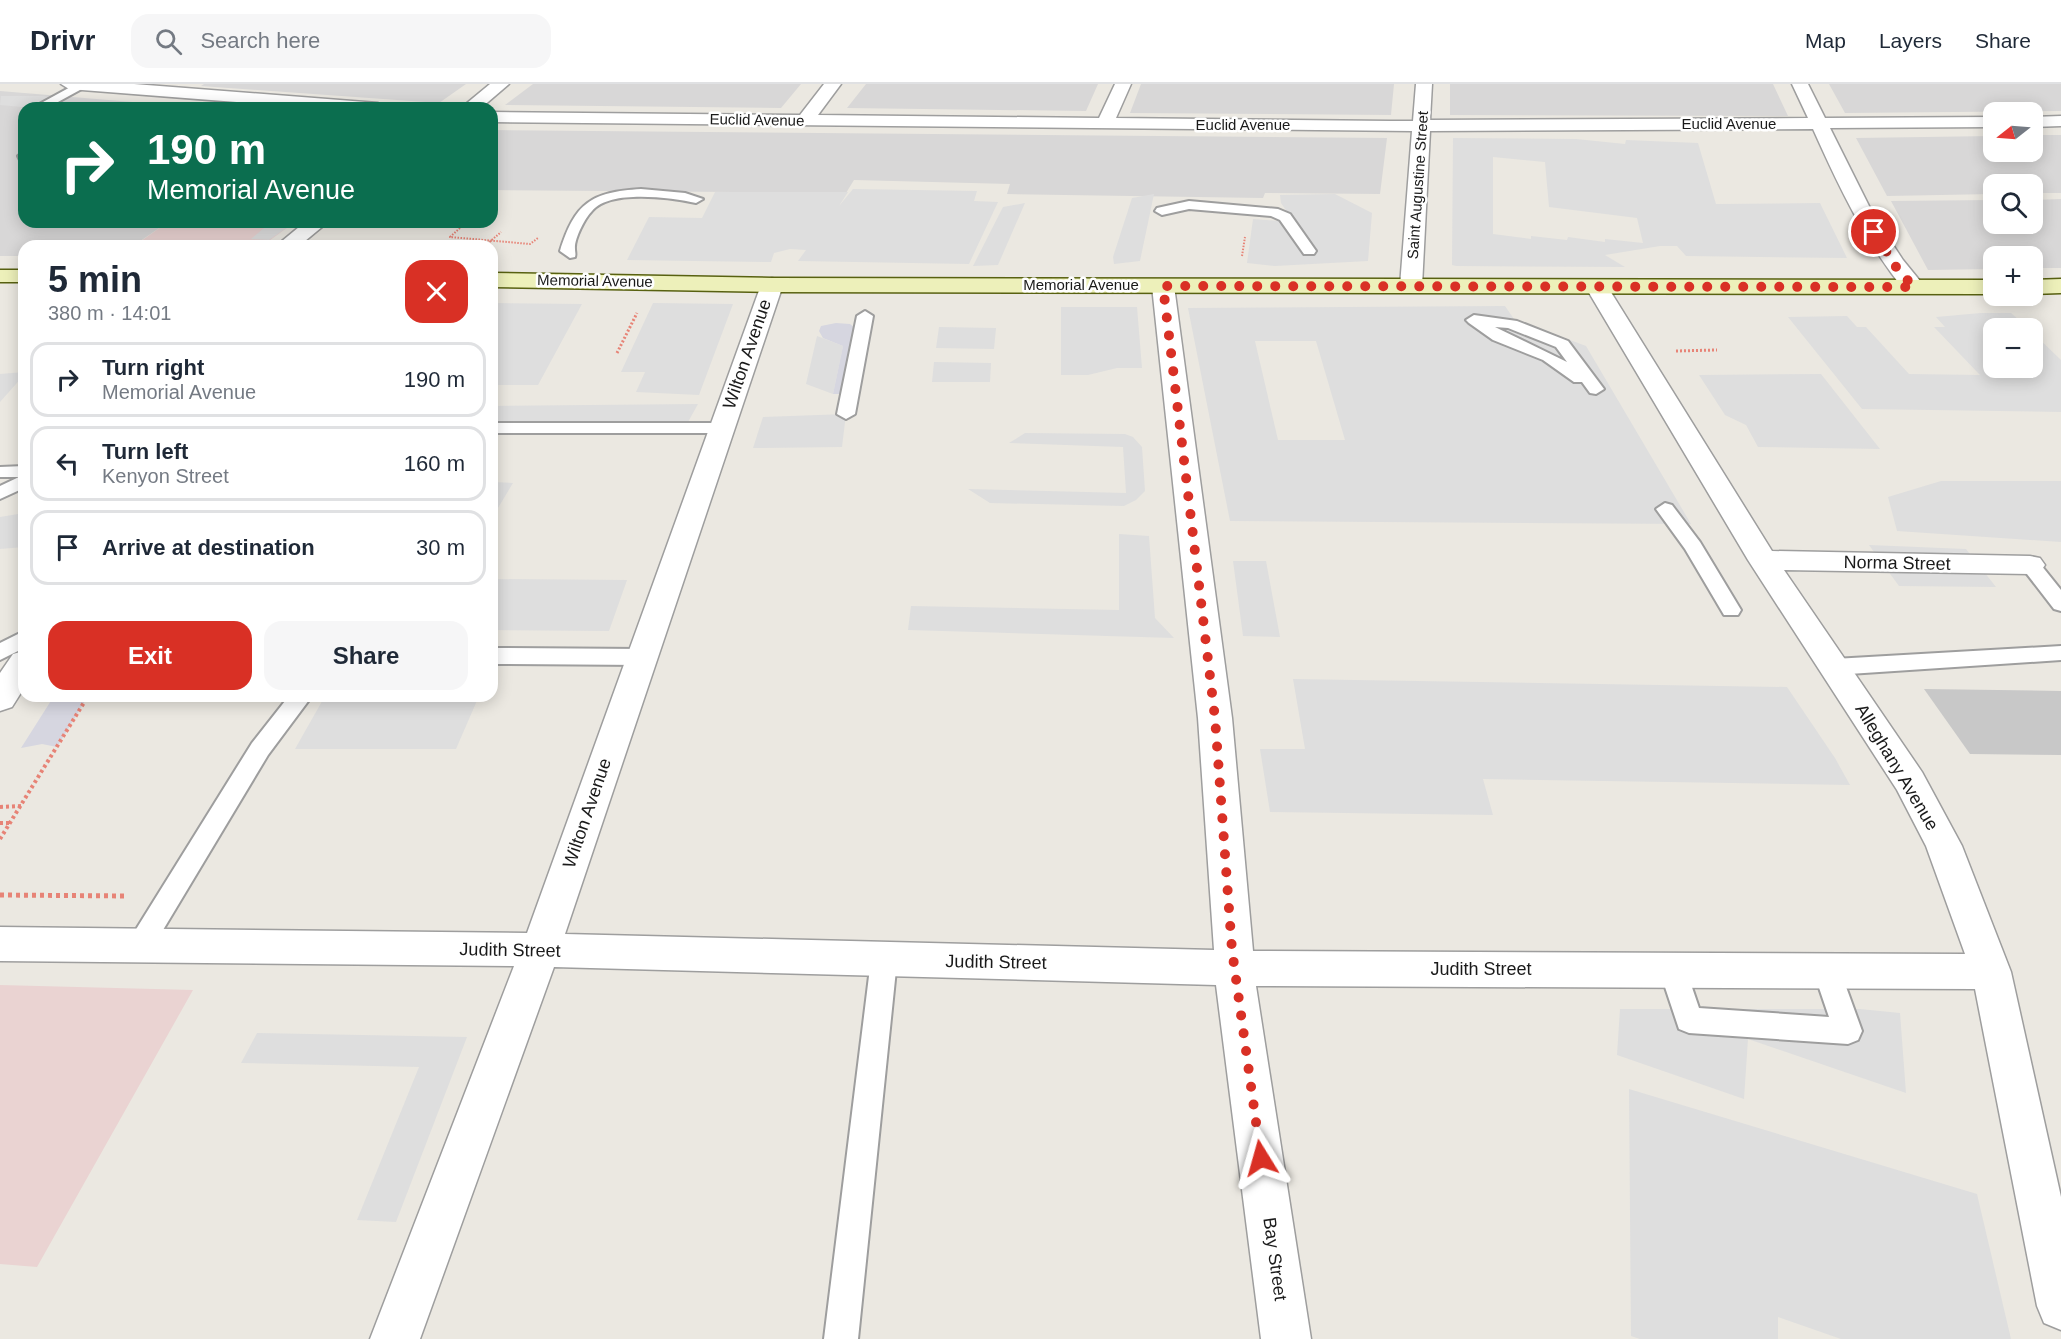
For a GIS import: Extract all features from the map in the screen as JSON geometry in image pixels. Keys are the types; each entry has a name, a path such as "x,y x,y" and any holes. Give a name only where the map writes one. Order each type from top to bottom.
{"main road":[{"path":"0,276 18,276"},
{"name":"Memorial Avenue","path":"498,280 772,285 1983,287"},
{"path":"2043,287 2061,286"}],"street":[{"path":"76,84 174,87 320,102"},
{"path":"478,102 501,84"},
{"path":"804,121 833,84"},
{"path":"1105,124 1123,84"},
{"name":"Saint Augustine Street","path":"1411,286 1424,84"},
{"path":"1800,84 1874,232 1898,270 1914,287"},
{"name":"Euclid Avenue","path":"498,117 1423,126 1983,122"},
{"path":"2043,122 2061,121"},
{"path":"294,240 310,228"},
{"name":"Wilton Avenue","path":"395,1339 540,951 772,285"},
{"name":"Bay Street","path":"1163,286 1215,718 1234,968 1286,1339"},
{"name":"Alleghany Avenue","path":"1596,286 1700,453 1763,560 1910,782 1944,846 1991,972 2061,1306"},
{"name":"Norma Street","path":"1763,560 2030,565"},
{"path":"0,699 18,671"},
{"name":"Judith Street","path":"0,944 540,951 1234,968 1991,972"}],"lane":[{"path":"48,102 76,84"},
{"path":"570,254 567,251 583,211 604,197 662,195 696,199"},
{"path":"1162,211 1189,205 1273,212 1285,217 1309,251"},
{"path":"846,414 866,316"},
{"path":"1474,320 1511,324 1562,344 1596,389 1549,357 1499,337 1474,320"},
{"path":"498,428 722,428"},
{"path":"0,472 18,471"},
{"path":"0,493 18,484"},
{"path":"1665,509 1693,546 1731,610"},
{"path":"2030,565 2061,604"},
{"path":"0,653 18,642"},
{"path":"1834,667 2061,653"},
{"path":"498,656 642,657"},
{"path":"139,947 260,749 296,702"},
{"path":"841,1339 884,960"},
{"path":"1673,969 1689,1020 1848,1031 1827,970"}],"path":[{"path":"460,228 450,237 492,240 501,232"},
{"path":"1241,262 1246,233"},
{"path":"498,241 530,244 539,237"},
{"path":"617,353 637,312"},
{"path":"1676,351 1717,350"},
{"path":"0,839 84,702"},
{"path":"0,807 21,806"},
{"path":"0,823 10,823"},
{"path":"0,895 123,896"}],"shaded area":[{"path":"204,84 466,84 440,102 201,86"},
{"path":"533,84 801,84 781,108 505,105"},
{"path":"866,84 1098,84 1086,111 847,108"},
{"path":"1141,84 1394,84 1391,115 1130,113"},
{"path":"1450,84 1773,84 1788,116 1450,115"},
{"path":"1829,84 2061,84 2061,111 2043,111 2043,102 1983,102 1983,112 1845,113"},
{"path":"0,91 133,102 18,102 18,228 159,228 142,240 18,240 18,256 0,256"},
{"path":"1,96 56,98 47,102 18,102 18,107 0,105"},
{"path":"498,130 1387,138 1380,194 1265,193 1263,198 1007,194 1010,184 854,180 846,193 498,190"},
{"path":"2043,135 2061,135 2061,193 2043,193 2043,174 1983,174 1983,194 1887,196 1856,138 1983,136 1983,162 2043,162"},
{"path":"1453,138 1576,139 1625,144 1626,140 1698,143 1716,204 1820,203 1847,258 1686,256 1677,246 1660,246 1605,255 1625,267 1452,265","holes":["1493,157 1545,162 1549,207 1637,218 1643,243 1605,239 1605,242 1568,237 1567,240 1531,236 1531,239 1493,234"]},
{"path":"853,189 977,191 974,201 998,202 969,264 798,261 806,250 790,249 774,253 771,262 627,260 649,217 702,218 715,192 848,192 839,206"},
{"path":"1154,194 1140,261 1114,264 1113,257 1132,198"},
{"path":"1335,194 1372,213 1368,261 1275,266 1247,263 1253,219 1294,222 1281,203 1280,195"},
{"path":"2061,199 2061,268 2043,268 2043,246 1983,246 1983,269 1928,270 1891,201 1983,200 1983,234 2043,234 2043,200"},
{"path":"1025,203 998,265 973,266 1003,207"},
{"path":"160,228 287,228 270,240 142,240"},
{"path":"264,228 286,228 269,240 251,239"},
{"path":"498,303 582,304 538,385 498,385"},
{"path":"653,303 733,304 699,395 636,392 645,372 621,372"},
{"path":"1505,306 1514,319 1586,346 1691,524 1230,521 1188,308","holes":["1255,341 1316,341 1345,440 1278,440"]},
{"path":"1061,307 1137,307 1142,368 1117,368 1088,375 1061,375"},
{"path":"2011,313 2017,318 1983,318 1983,378 2043,378 2043,343 2061,360 2061,412 1862,409 1788,317 1847,316 1857,327 1866,327 1909,374 1980,375 1934,327 1945,327 1936,317"},
{"path":"836,323 850,324 855,328 842,394 833,394 843,346 823,338 819,331 821,326"},
{"path":"939,327 996,328 994,349 936,348"},
{"path":"817,336 843,346 833,394 806,384"},
{"path":"934,362 991,363 990,382 932,382"},
{"path":"18,372 18,382 0,402 0,374"},
{"path":"1821,374 1880,449 1758,447 1746,425 1725,415 1699,375"},
{"path":"698,404 688,422 498,422 498,406"},
{"path":"846,414 842,447 753,448 763,417"},
{"path":"1025,433 1125,434 1133,437 1142,447 1145,491 1136,500 1124,506 990,503 968,489 1126,493 1123,447 1009,443"},
{"path":"1941,481 2061,481 2061,542 1897,531 1888,497"},
{"path":"498,482 513,483 498,508"},
{"path":"18,514 18,548 0,549 0,517"},
{"path":"1119,534 1149,536 1155,618 1174,638 908,630 911,606 1119,610"},
{"path":"1869,545 1966,549 1996,587 1899,586"},
{"path":"1233,561 1266,561 1280,637 1243,636"},
{"path":"498,579 627,580 609,631 498,630"},
{"path":"1293,679 1787,687 1835,758 1850,785 1483,779 1493,815 1270,812 1260,749 1305,749"},
{"path":"1924,689 2061,691 2061,755 1970,754"},
{"path":"50,702 84,702 57,747 42,744 21,748"},
{"path":"322,702 476,702 456,749 295,749"},
{"path":"0,985 193,990 37,1267 0,1264"},
{"path":"1620,1009 1860,1009 1900,1013 1906,1093 1748,1039 1744,1099 1617,1055"},
{"path":"257,1033 467,1037 396,1222 357,1220 419,1067 241,1063"},
{"path":"1629,1089 1977,1194 2011,1339 1841,1339 1778,1317 1778,1339 1640,1339 1631,1336"}],"route":[{"path":"1261,1158 1232,950 1215,718 1163,286 1914,287 1898,270 1874,232"}]}
